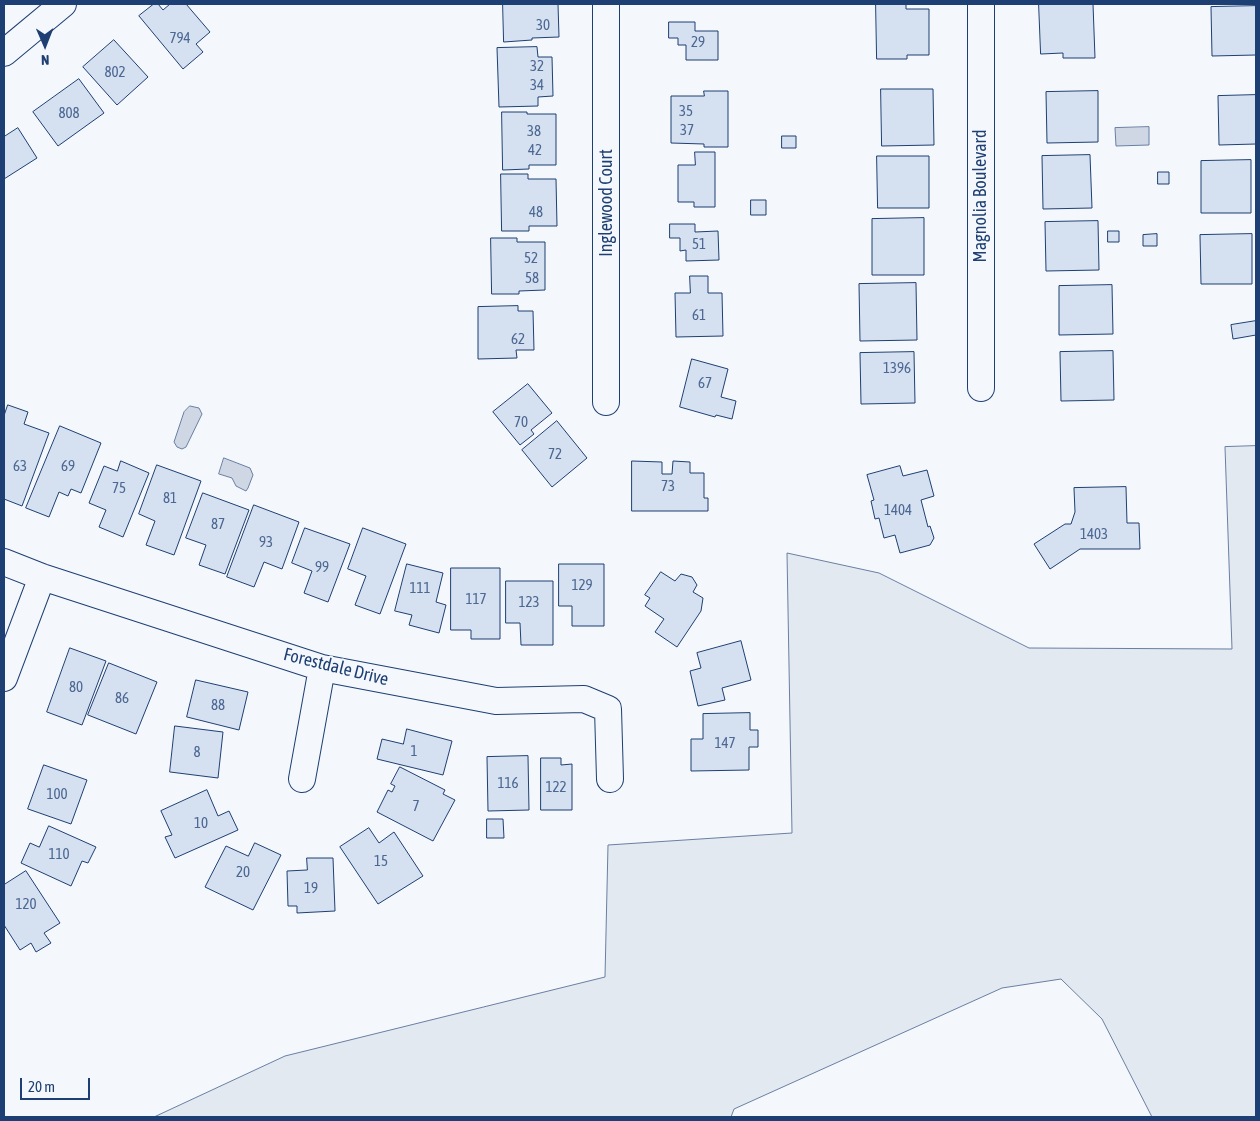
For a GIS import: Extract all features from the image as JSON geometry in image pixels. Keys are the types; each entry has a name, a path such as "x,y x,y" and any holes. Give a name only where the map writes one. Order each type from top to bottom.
{"street":[{"path":"4,53 63,4"},
{"name":"Inglewood Court","path":"606,4 606,402"},
{"name":"Magnolia Boulevard","path":"981,4 981,388"},
{"name":"Forestdale Drive","path":"4,562 42,577 322,668 496,701 584,699 608,709 610,779"},
{"path":"4,678 42,577"},
{"path":"302,779 322,668"}],"shaded area":[{"path":"1149,127 1149,145 1116,146 1115,128"},
{"path":"190,406 199,408 202,414 186,447 182,449 177,447 174,442 184,412"},
{"path":"1256,446 1256,1117 1152,1117 1102,1019 1061,979 1002,988 734,1109 731,1117 154,1117 285,1056 605,977 608,845 792,833 787,553 879,573 1029,648 1232,649 1225,447"},
{"path":"224,458 250,468 253,475 246,491 236,486 232,478 219,474"}],"building":[{"path":"154,4 158,4 163,10 170,4 186,4 210,32 196,44 203,52 183,69 139,16"},
{"path":"503,4 558,4 559,37 504,42"},
{"path":"876,4 906,4 906,9 929,9 929,55 907,55 907,59 877,59"},
{"path":"1039,4 1093,4 1095,58 1063,58 1063,53 1041,54"},
{"path":"1256,6 1256,55 1212,56 1211,7"},
{"path":"669,22 695,22 695,31 718,31 718,60 686,60 686,45 678,45 678,38 669,38"},
{"path":"114,40 148,77 117,105 83,67"},
{"path":"537,47 538,57 552,57 553,96 538,97 538,106 499,107 497,48"},
{"path":"79,79 104,113 58,146 33,112"},
{"path":"881,89 933,89 934,145 882,146"},
{"path":"704,91 728,91 728,147 704,147 704,144 671,143 671,96 704,96"},
{"path":"1098,91 1098,142 1047,143 1046,92"},
{"path":"1256,95 1256,144 1219,145 1218,96"},
{"path":"502,112 556,114 556,165 529,165 529,169 503,170"},
{"path":"18,128 37,158 4,179 4,137"},
{"path":"782,136 796,136 796,148 782,148"},
{"path":"695,152 715,152 715,207 694,207 694,202 678,202 678,165 695,165"},
{"path":"1090,155 1092,208 1043,209 1042,156"},
{"path":"877,156 929,156 929,208 878,208"},
{"path":"1251,160 1251,213 1201,213 1201,161"},
{"path":"1158,172 1169,172 1169,184 1158,184"},
{"path":"501,174 528,174 528,179 556,179 557,226 529,226 529,231 502,231"},
{"path":"751,200 766,200 766,215 751,215"},
{"path":"924,218 924,275 872,275 872,219"},
{"path":"1098,221 1099,270 1046,271 1045,222"},
{"path":"670,224 695,224 695,232 718,231 719,260 686,261 686,250 680,251 680,238 670,238"},
{"path":"1108,231 1119,231 1119,242 1108,242"},
{"path":"1157,234 1157,246 1143,246 1143,235"},
{"path":"1252,234 1252,284 1201,284 1200,235"},
{"path":"491,238 517,238 517,242 545,242 545,290 519,291 519,294 492,294"},
{"path":"690,276 708,276 708,293 722,293 723,336 676,337 675,293 690,293"},
{"path":"916,283 917,340 860,341 859,284"},
{"path":"1112,285 1113,334 1059,335 1059,286"},
{"path":"518,306 518,311 533,311 534,350 516,350 517,358 478,359 478,307"},
{"path":"1256,321 1256,335 1233,339 1231,325"},
{"path":"1113,351 1114,400 1061,401 1060,352"},
{"path":"914,352 915,403 861,404 860,353"},
{"path":"692,359 728,369 721,397 736,401 732,419 716,415 715,417 680,407"},
{"path":"528,384 552,413 531,430 534,434 520,445 493,412"},
{"path":"8,405 28,412 24,424 49,433 22,506 4,499 4,416"},
{"path":"557,421 587,458 552,487 522,450"},
{"path":"60,426 101,443 81,493 71,489 68,496 59,492 49,517 26,508"},
{"path":"121,461 149,473 123,537 99,527 106,510 89,503 104,466 117,471"},
{"path":"632,461 662,462 662,474 672,474 673,461 690,462 690,473 704,473 704,498 708,498 708,511 632,511"},
{"path":"157,465 201,481 174,555 146,545 155,521 139,514"},
{"path":"900,466 903,476 927,470 934,496 921,500 928,527 930,526 934,538 930,545 900,553 895,535 884,538 879,518 875,519 871,501 874,500 867,475"},
{"path":"1126,487 1127,523 1139,523 1140,549 1080,549 1050,569 1034,544 1065,524 1071,524 1075,512 1074,488"},
{"path":"203,493 249,510 225,574 199,565 206,545 186,538"},
{"path":"254,505 299,522 282,569 264,562 254,587 227,577"},
{"path":"305,528 350,544 328,602 304,593 312,571 292,563"},
{"path":"363,528 406,544 380,614 355,605 366,576 348,569"},
{"path":"407,564 443,573 436,602 446,605 439,633 409,625 412,615 395,611"},
{"path":"559,564 604,564 604,626 572,626 572,606 559,606"},
{"path":"451,568 500,568 500,639 471,639 471,630 451,630"},
{"path":"661,572 675,581 681,574 692,577 697,585 693,592 703,598 701,611 677,647 655,632 664,619 645,606 650,598 645,595"},
{"path":"506,581 553,581 553,645 521,645 520,623 506,623"},
{"path":"741,641 751,680 722,688 725,700 698,706 690,671 701,668 697,653"},
{"path":"70,648 106,661 82,725 47,712"},
{"path":"109,663 157,682 136,734 88,715"},
{"path":"196,680 248,692 239,730 187,717"},
{"path":"750,713 750,730 758,730 758,747 749,747 749,770 691,771 691,739 703,739 703,714"},
{"path":"175,726 223,732 218,778 170,772"},
{"path":"407,729 452,741 443,775 377,759 382,739 403,744"},
{"path":"528,756 529,810 488,811 487,757"},
{"path":"541,758 561,758 561,765 572,764 572,810 541,810"},
{"path":"44,765 87,780 71,824 28,809"},
{"path":"400,767 445,790 443,794 455,800 433,841 377,812 388,790 392,792 395,786 391,784"},
{"path":"207,790 218,816 229,811 238,830 175,858 165,837 172,835 161,811"},
{"path":"487,819 503,819 504,838 487,838"},
{"path":"49,826 96,847 88,863 82,861 71,886 21,863 30,843 39,847"},
{"path":"369,828 379,843 394,832 423,876 378,904 340,847"},
{"path":"255,843 281,855 253,910 205,887 226,846 248,856"},
{"path":"307,858 333,858 335,911 297,913 297,906 288,906 287,871 307,870"},
{"path":"26,871 60,923 44,933 51,943 36,952 31,943 20,950 4,925 4,885"}]}
